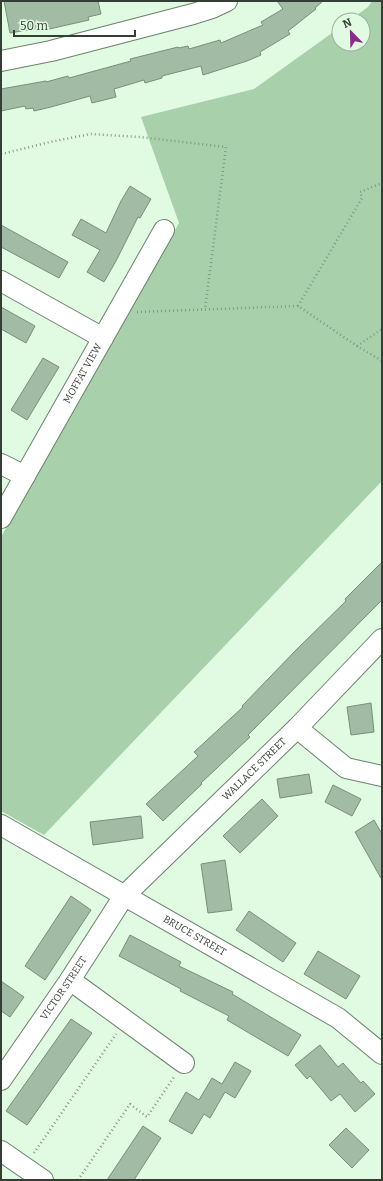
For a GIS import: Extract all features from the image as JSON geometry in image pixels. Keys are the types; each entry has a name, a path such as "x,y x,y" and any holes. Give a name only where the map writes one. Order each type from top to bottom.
{"street":[{"path":"1,61 51,51 185,16 212,8 227,1"},
{"name":"MOFFAT VIEW","path":"1,518 164,230"},
{"path":"1,281 103,338"},
{"path":"1,464 25,476"},
{"name":"WALLACE STREET","path":"124,896 297,728 382,639"},
{"path":"297,728 346,768 381,777"},
{"name":"BRUCE STREET","path":"1,825 338,1018 382,1054"},
{"name":"VICTOR STREET","path":"1,1080 70,980 124,896"},
{"path":"70,980 184,1063"},
{"path":"1,1151 43,1180"}],"path":[{"path":"1,154 90,134 140,137 226,147 205,309"},
{"path":"298,306 362,198 360,192 382,183"},
{"path":"117,313 298,306 382,361"},
{"path":"357,346 382,329"},
{"path":"24,1167 125,1020"},
{"path":"78,1180 130,1104 147,1117 184,1063"}],"green space":[{"path":"372,1 382,1 382,481 44,835 1,811 1,537 179,223 141,117 254,89 331,34 331,52 371,52 371,12 361,12 368,7"}],"building":[{"path":"4,1 98,1 101,14 88,17 89,20 45,30 44,27 10,33"},
{"path":"277,1 323,1 315,8 316,9 288,31 290,34 260,52 261,55 247,61 203,75 201,66 162,76 162,78 145,83 144,80 114,89 116,97 92,103 90,96 34,111 33,108 26,109 25,106 1,111 1,89 46,82 68,76 69,78 131,61 130,59 178,47 188,46 189,49 220,40 221,43 263,25 261,22 283,9"},
{"path":"130,186 151,199 140,218 138,217 104,282 87,272 100,250 72,235 81,219 106,233"},
{"path":"1,225 68,262 59,278 1,247"},
{"path":"1,307 35,326 26,343 1,329"},
{"path":"43,358 59,367 27,420 11,410"},
{"path":"382,562 382,600 248,735 250,737 163,821 146,804 198,756 194,752 243,707 242,706 346,601 345,599"},
{"path":"371,703 374,732 351,735 347,707"},
{"path":"309,774 312,793 280,798 277,779"},
{"path":"333,785 361,799 352,816 325,802"},
{"path":"262,799 278,816 240,853 223,836"},
{"path":"141,816 143,838 93,845 90,822"},
{"path":"374,820 382,834 382,880 355,832"},
{"path":"225,860 232,910 208,913 201,864"},
{"path":"71,896 91,910 45,980 25,966"},
{"path":"249,911 296,943 283,962 236,930"},
{"path":"130,935 181,962 179,966 233,992 232,994 301,1035 288,1056 227,1020 229,1016 180,991 181,989 119,956"},
{"path":"318,951 360,976 346,999 304,974"},
{"path":"1,981 24,997 10,1017 1,1011"},
{"path":"71,1019 92,1033 27,1125 6,1111"},
{"path":"320,1045 338,1067 343,1063 361,1083 363,1081 375,1094 355,1112 340,1094 331,1101 310,1076 307,1079 295,1065"},
{"path":"235,1062 251,1071 235,1098 225,1092 210,1118 204,1114 192,1134 169,1121 186,1092 199,1100 212,1078 222,1084"},
{"path":"143,1126 161,1138 134,1180 107,1180"},
{"path":"346,1128 369,1150 352,1168 329,1145"}]}
